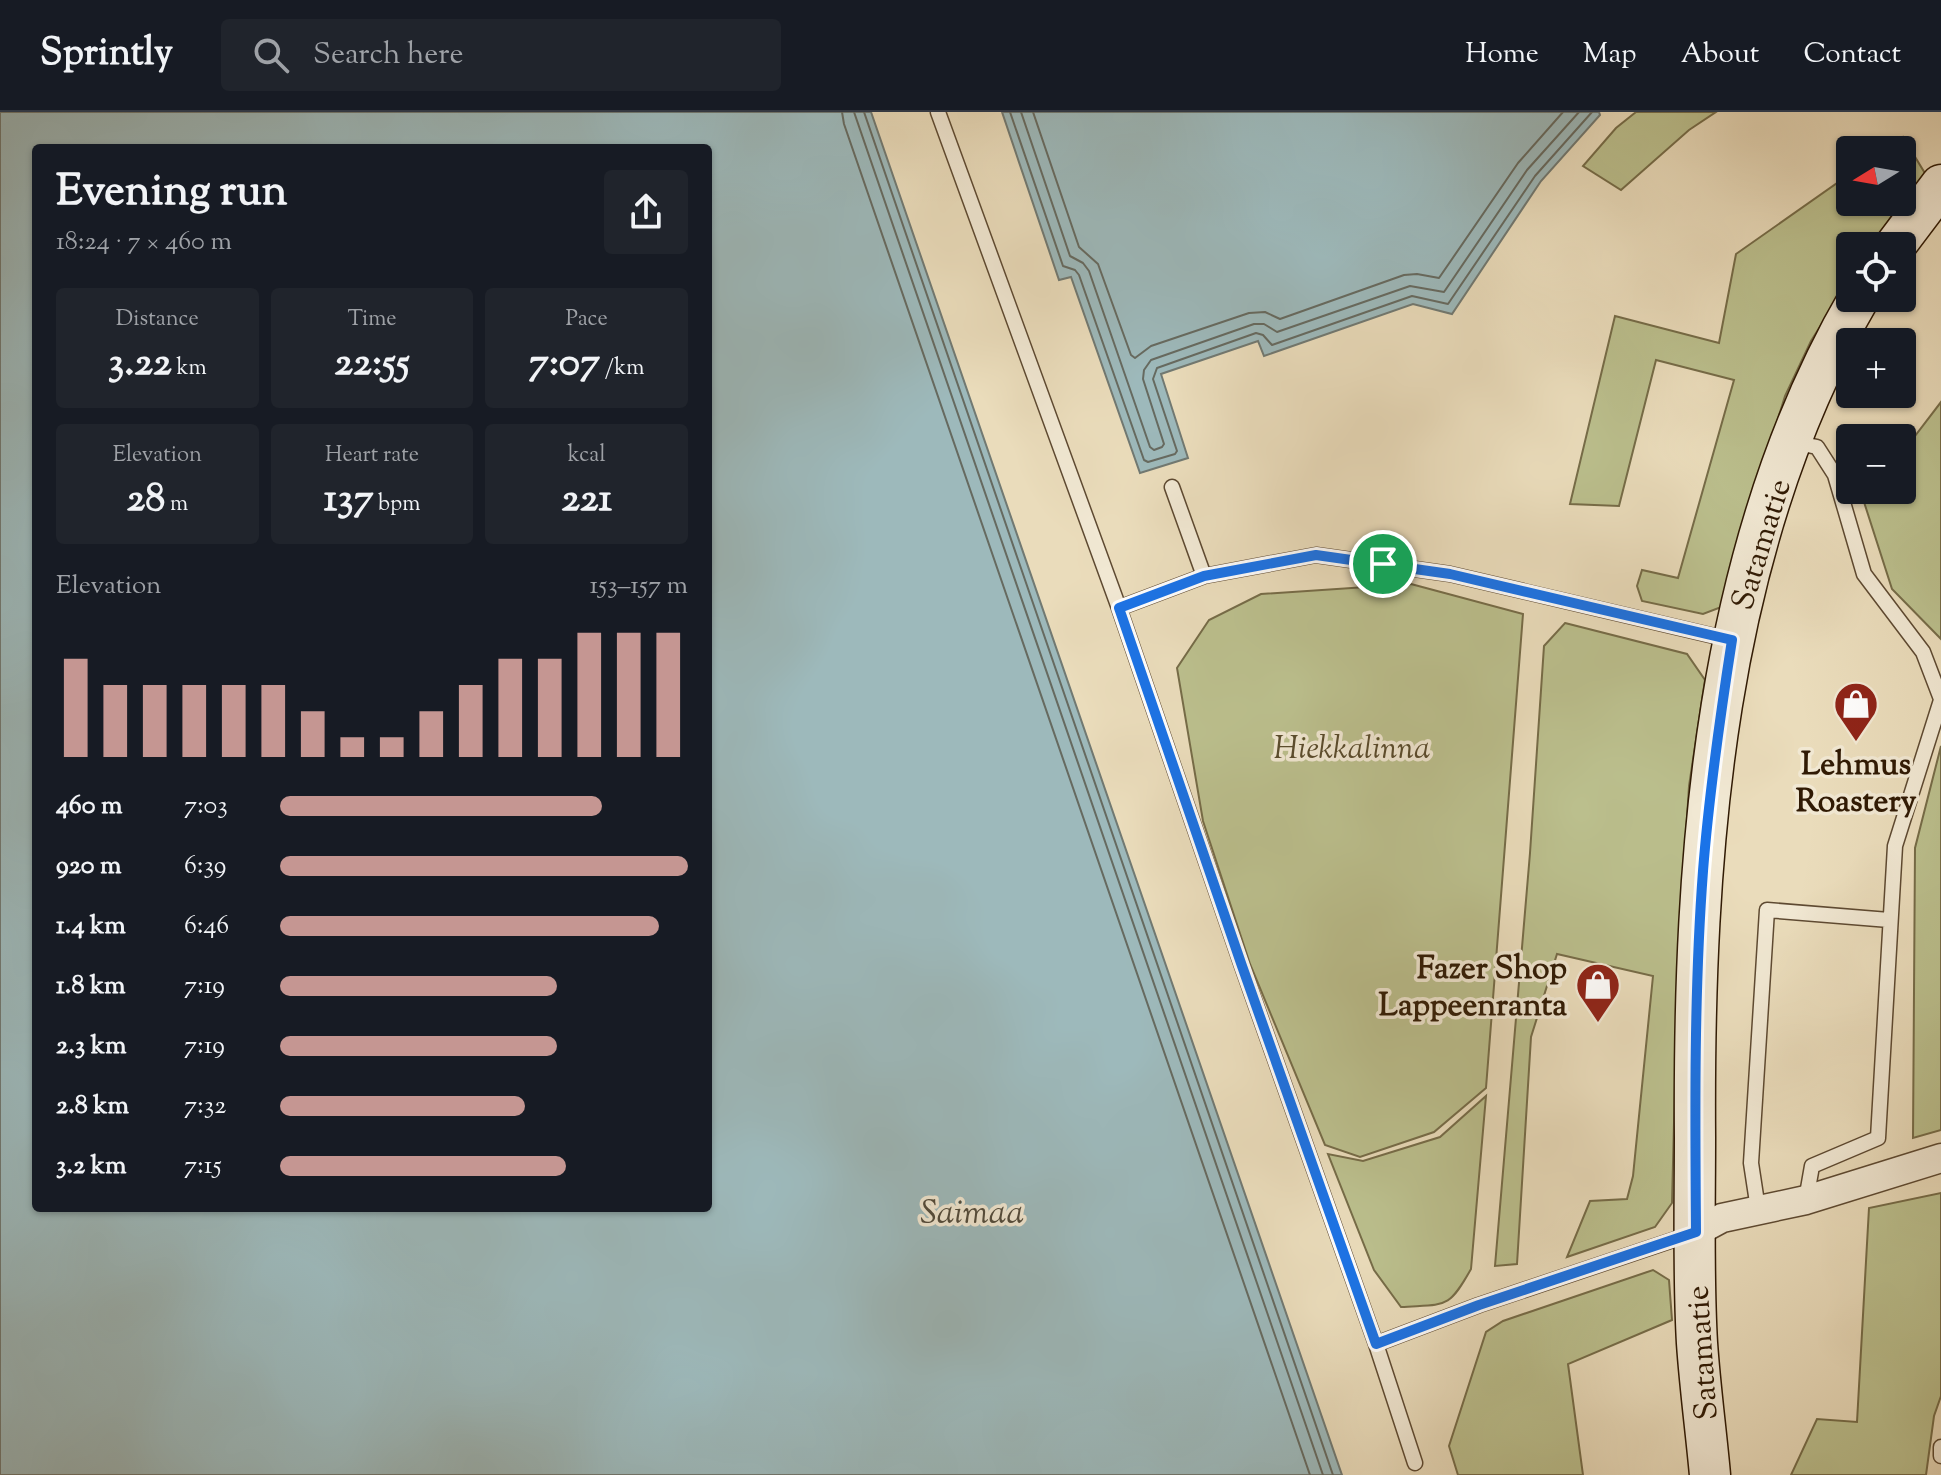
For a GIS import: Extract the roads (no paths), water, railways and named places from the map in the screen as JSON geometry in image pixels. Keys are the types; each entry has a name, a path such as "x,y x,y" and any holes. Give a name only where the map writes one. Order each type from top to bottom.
{"street":[{"path":"1906,232 1941,185"},
{"name":"Satamatie","path":"1710,1475 1697,1343 1694,1051 1703,872 1715,748 1732,640 1763,526 1810,391 1851,312"},
{"path":"1696,1232 1722,1218 1806,1200 1941,1158"}],"lane":[{"path":"938,112 1119,608 1415,1463"},
{"path":"1792,442 1817,447 1835,475 1864,574 1923,652 1941,700 1895,846 1878,1138 1812,1166 1806,1200"},
{"path":"1172,487 1204,576"},
{"path":"1119,608 1204,576 1316,555 1462,576 1732,640"},
{"path":"1758,1209 1751,1163 1767,910 1889,920"},
{"path":"1376,1344 1479,1305 1696,1232"},
{"path":"1941,1447 1941,1456"}],"water":[{"name":"Saimaa","path":"0,112 871,112 1342,1475 0,1475"},
{"path":"1002,112 1599,112 1600,115 1541,181 1452,314 1413,304 1264,356 1258,341 1161,374 1188,458 1140,473 1071,277 1059,280"}],"place":[{"name":"Lehmus Roastery","path":"1856,743"},
{"name":"Fazer Shop Lappeenranta","path":"1598,1024"}],"park label":[{"name":"Hiekkalinna","path":"1352,747"}]}
